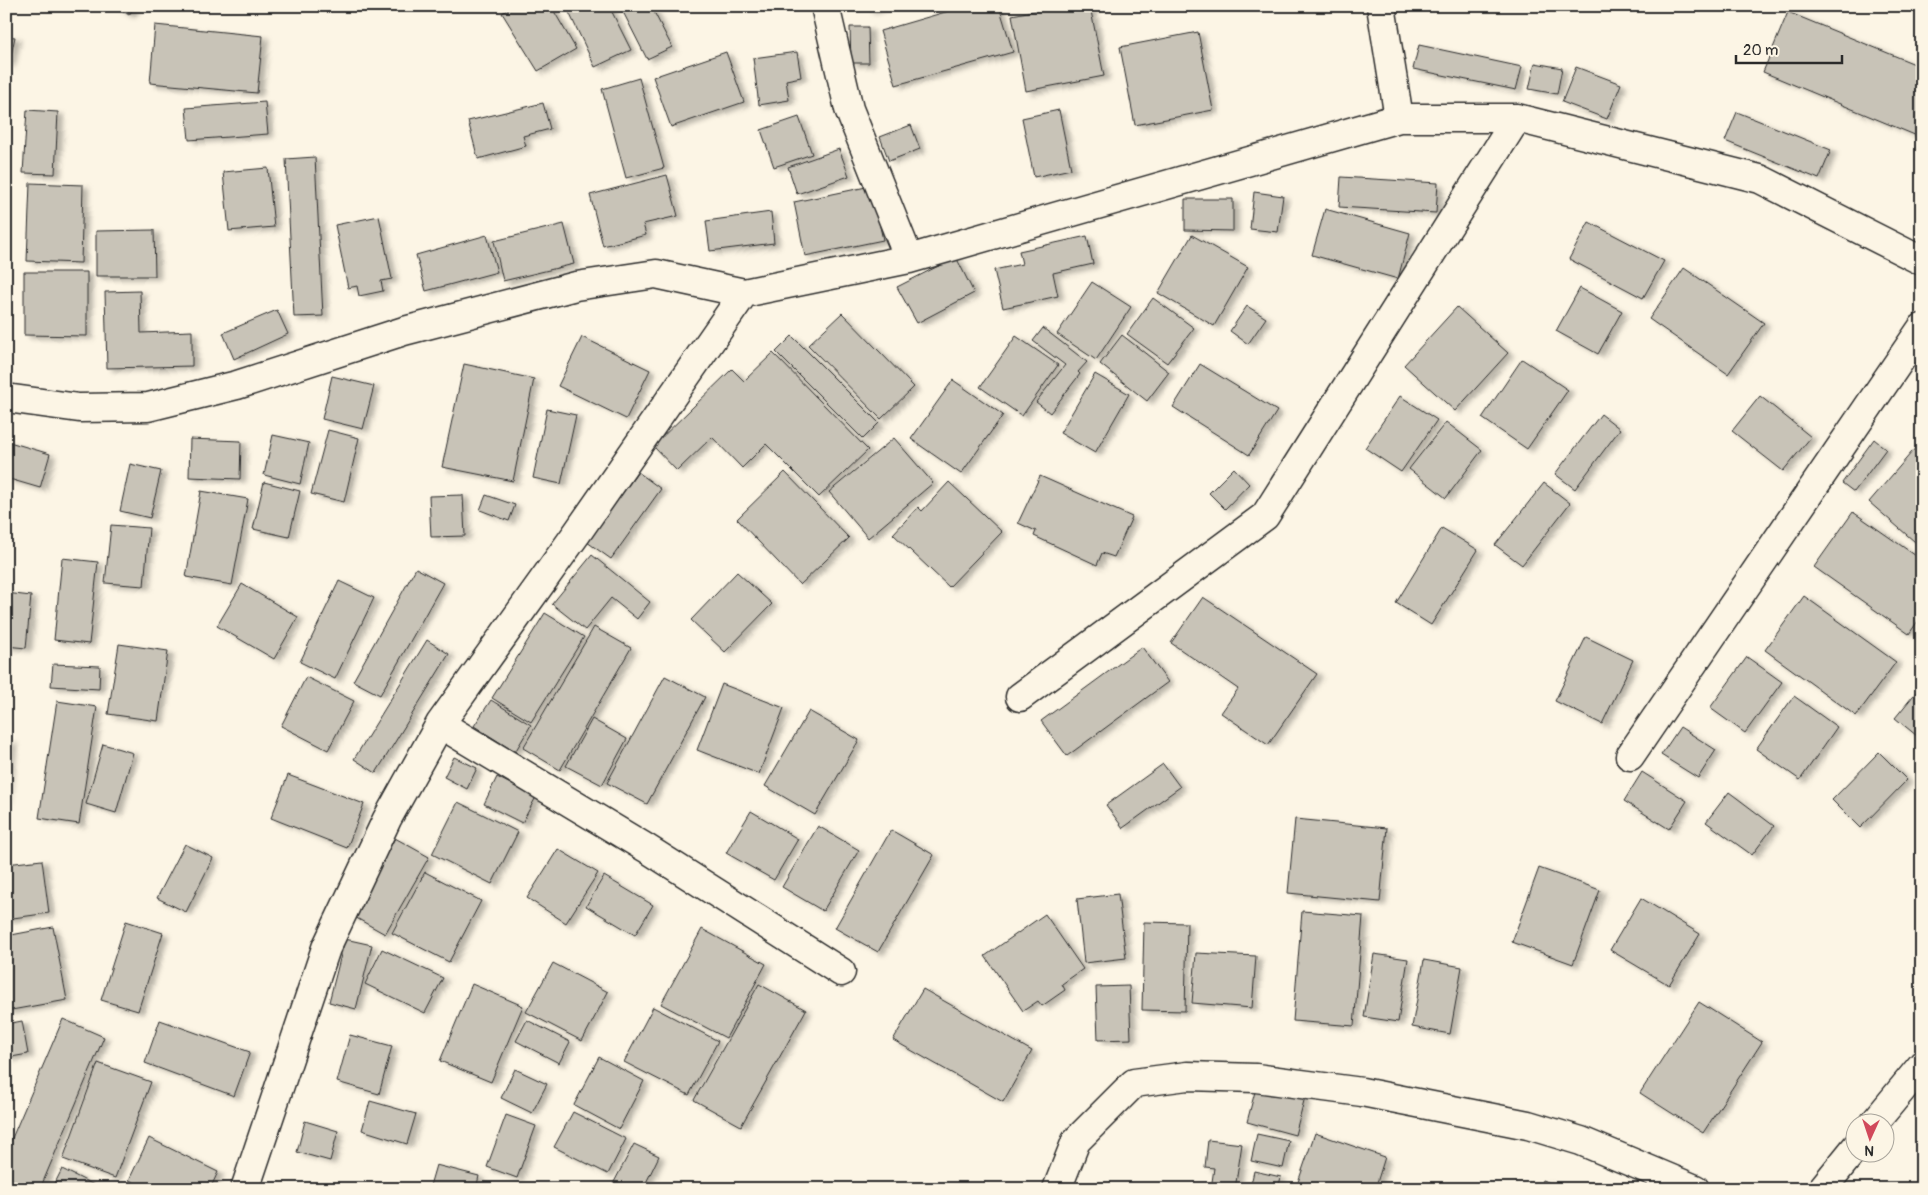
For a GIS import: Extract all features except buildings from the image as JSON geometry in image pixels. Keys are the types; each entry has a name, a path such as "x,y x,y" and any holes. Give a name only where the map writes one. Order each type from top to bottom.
{"street":[{"path":"825,6 849,109 909,259"},
{"path":"1381,6 1399,118"},
{"path":"6,398 79,408 148,407 237,385 404,331 576,286 656,274 744,293 909,259 1399,118 1517,118 1760,179 1922,261"},
{"path":"1020,697 1265,516 1517,118"},
{"path":"245,1189 326,948 387,819 440,724 572,541 744,293"},
{"path":"1630,756 1922,328"},
{"path":"440,724 646,848 841,972"},
{"path":"1884,1112 1922,1065"},
{"path":"1056,1189 1076,1141 1134,1083 1187,1076 1256,1078 1362,1092 1528,1125 1581,1141 1695,1189"},
{"path":"1822,1189 1846,1159"}]}
